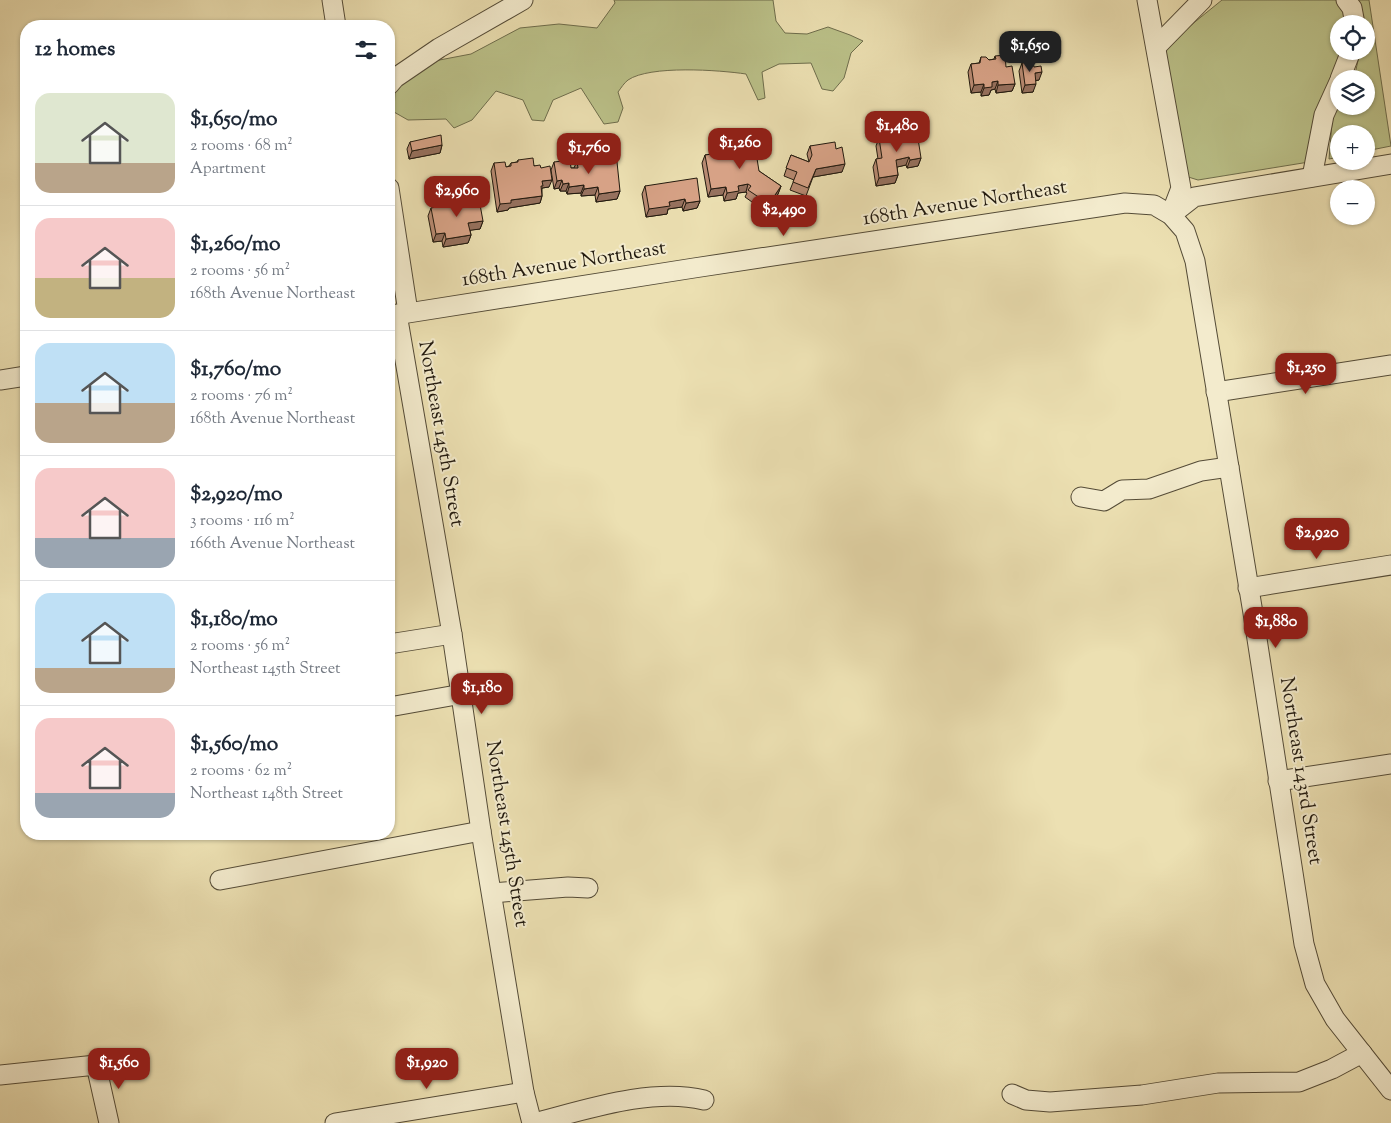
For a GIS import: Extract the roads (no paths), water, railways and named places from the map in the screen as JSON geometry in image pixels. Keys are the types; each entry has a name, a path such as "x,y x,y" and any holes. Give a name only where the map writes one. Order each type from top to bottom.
{"street":[{"path":"332,0 335,20"},
{"path":"395,78 439,48 523,0"},
{"path":"1147,0 1181,188 1171,215"},
{"path":"1156,47 1202,0"},
{"path":"1346,0 1352,8 1353,15"},
{"path":"1312,177 1324,115 1330,101"},
{"path":"1171,215 1194,197 1391,164"},
{"name":"168th Avenue Northeast","path":"398,314 1125,203 1154,205 1171,215"},
{"name":"Northeast 143rd Street","path":"1171,215 1185,231 1195,261 1304,944 1315,984 1335,1019 1391,1090"},
{"name":"Northeast 145th Street","path":"395,272 398,314 462,694 524,1092 533,1123"},
{"path":"1216,392 1391,365"},
{"path":"0,380 20,377"},
{"path":"1080,498 1104,501 1122,490 1149,489 1201,471 1229,467"},
{"path":"1248,588 1391,565"},
{"path":"395,643 452,634"},
{"path":"395,706 462,694"},
{"path":"1278,781 1391,764"},
{"path":"220,880 380,842 482,831"},
{"path":"492,893 568,887 588,888"},
{"path":"1012,1094 1026,1100 1050,1102 1142,1095 1218,1083 1300,1082 1332,1069 1362,1053"},
{"path":"0,1075 96,1065 109,1123"},
{"path":"335,1123 524,1092"},
{"path":"533,1123 614,1102 689,1096 704,1100"}]}
